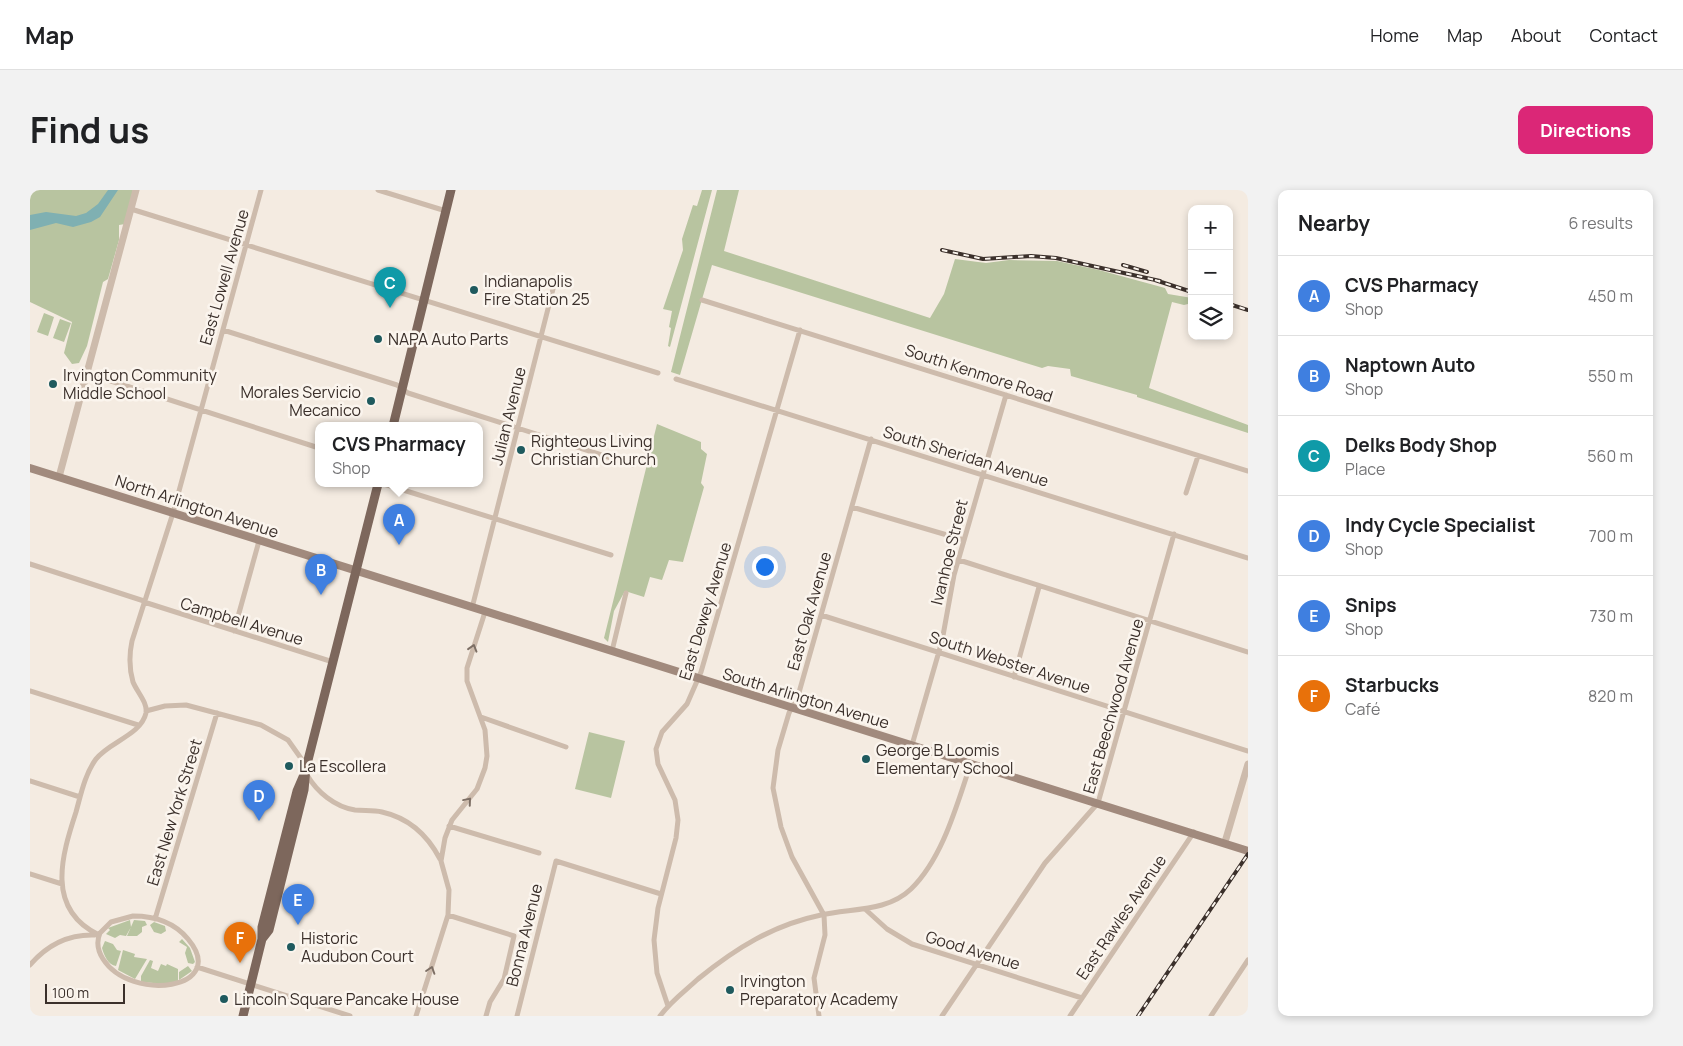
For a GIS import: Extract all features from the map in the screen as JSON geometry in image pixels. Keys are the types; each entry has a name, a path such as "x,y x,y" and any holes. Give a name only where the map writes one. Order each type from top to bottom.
{"main road":[{"path":"394,422 452,190"},
{"name":"North Arlington Avenue","path":"30,468 356,571"},
{"path":"243,1016 262,939 269,930 304,790 306,770 377,487"},
{"name":"South Arlington Avenue","path":"356,571 1194,832 1248,851"}],"street":[{"path":"59,476 136,190"},
{"name":"East Lowell Avenue","path":"146,711 133,680 130,661 133,636 173,513 261,190"},
{"path":"378,190 446,211"},
{"path":"131,208 658,373"},
{"name":"Julian Avenue","path":"472,608 553,289"},
{"name":"South Kenmore Road","path":"702,300 1248,472"},
{"path":"223,330 397,385 402,389 633,465"},
{"name":"East Dewey Avenue","path":"668,1006 657,973 654,945 655,923 676,838 678,820 673,793 658,764 656,746 662,732 687,704 699,678 800,330"},
{"path":"86,374 315,447"},
{"name":"South Sheridan Avenue","path":"676,379 1248,558"},
{"name":"Ivanhoe Street","path":"912,745 938,653 958,560 1006,395"},
{"name":"East Oak Avenue","path":"819,1016 814,978 825,935 824,914 792,857 781,827 773,793 775,760 821,615 870,439"},
{"path":"1186,493 1198,456"},
{"path":"394,487 611,555"},
{"path":"852,507 964,540"},
{"name":"East Beechwood Avenue","path":"942,1016 1044,863 1098,803 1174,534"},
{"path":"234,631 259,540"},
{"path":"958,560 1248,652"},
{"name":"Campbell Avenue","path":"30,564 333,662"},
{"path":"1014,677 1039,587"},
{"path":"612,651 626,593"},
{"path":"441,860 449,826 472,797 484,773 487,746 481,717 470,694 466,676 485,612"},
{"name":"South Webster Avenue","path":"821,615 1248,751"},
{"path":"30,691 138,725"},
{"path":"99,935 89,930 74,914 62,884 62,857 89,771 98,757 138,725 146,711 178,705 217,713 261,725 280,734 296,749 306,770 323,794 337,804 354,810 387,813 412,825 429,840 441,860 449,890 448,916 416,1016"},
{"name":"East New York Street","path":"155,919 217,713"},
{"path":"481,717 566,747"},
{"path":"660,1016 668,1006 724,958 751,940 774,929 824,914 888,904 914,886 947,834 971,763"},
{"path":"1225,842 1248,764"},
{"path":"30,781 80,797"},
{"path":"449,826 538,853"},
{"name":"East Rawles Avenue","path":"1070,1016 1194,832"},
{"name":"Bonna Avenue","path":"517,1016 556,861 661,894"},
{"path":"30,874 62,884"},
{"name":"Good Avenue","path":"865,909 887,929 907,942 1082,998"},
{"path":"133,916 155,919 175,928 188,939 197,956 196,967 190,977 172,985 154,987 138,984 120,976 107,964 99,948 99,935 105,926 116,919 133,916"},
{"path":"448,916 514,936 504,979 490,1002 486,1016"},
{"path":"30,965 47,949 62,940 79,936 99,935"},
{"path":"1211,1016 1248,960"},
{"path":"196,967 350,1016"}],"green space":[{"path":"30,190 133,190 125,224 119,225 119,240 108,279 103,282 87,346 79,363 72,364 64,353 72,322 30,302"},
{"path":"702,190 712,190 670,347 668,346 671,328 669,327 672,311 663,309 683,250 682,239 693,205 697,206"},
{"path":"717,190 739,190 724,251 930,318 944,294 955,259 986,263 1009,260 1057,261 1165,288 1168,294 1188,297 1188,304 1172,302 1149,388 1248,425 1248,433 1137,397 1137,395 1071,376 1070,369 1048,366 1042,368 712,265 680,375 671,372"},
{"path":"44,313 54,317 48,336 37,332"},
{"path":"60,319 71,323 64,342 53,338"},
{"path":"657,424 701,442 701,449 707,454 701,483 704,487 683,562 669,560 662,580 650,577 644,597 625,591 614,611 608,642 604,638"},
{"path":"589,732 625,741 611,798 575,789"},
{"path":"130,920 131,927 126,936 120,935 115,938 106,934 110,930 108,928"},
{"path":"134,920 145,921 147,925 142,927 142,932 137,936 127,936"},
{"path":"154,922 165,926 166,931 161,934 154,932 150,925"},
{"path":"182,939 190,948 195,962 193,964 188,963 185,953 187,947 179,942"},
{"path":"105,941 113,944 117,950 121,951 116,966 109,962 104,954 102,948"},
{"path":"123,950 135,954 134,957 147,959 135,979 118,970"},
{"path":"150,960 153,961 151,968 158,971 161,964 166,966 167,964 178,969 178,981 166,984 141,982 141,976"},
{"path":"188,966 192,971 179,980 179,972"}],"water":[{"path":"108,190 118,190 100,217 91,222 73,227 56,223 30,230 30,215 46,212 76,216 86,213 98,204"}],"railway":[{"path":"942,250 983,259 1031,256 1056,258 1160,281"},
{"path":"1123,265 1147,272"},
{"path":"1155,280 1188,291"},
{"path":"1233,305 1248,310"},
{"path":"1138,1016 1248,854"}],"place":[{"name":"Indianapolis Fire Station 25","path":"474,290"},
{"name":"Delks Body Shop","path":"390,308"},
{"name":"NAPA Auto Parts","path":"378,339"},
{"name":"Irvington Community Middle School","path":"53,384"},
{"name":"Morales Servicio Mecanico","path":"371,401"},
{"name":"Righteous Living Christian Church","path":"521,450"},
{"name":"CVS Pharmacy","path":"399,545"},
{"name":"Naptown Auto","path":"321,595"},
{"name":"George B Loomis Elementary School","path":"866,759"},
{"name":"La Escollera","path":"289,766"},
{"name":"Indy Cycle Specialist","path":"259,821"},
{"name":"Snips","path":"298,925"},
{"name":"Historic Audubon Court","path":"291,947"},
{"name":"Starbucks","path":"240,963"},
{"name":"Irvington Preparatory Academy","path":"730,990"},
{"name":"Lincoln Square Pancake House","path":"224,999"}]}
